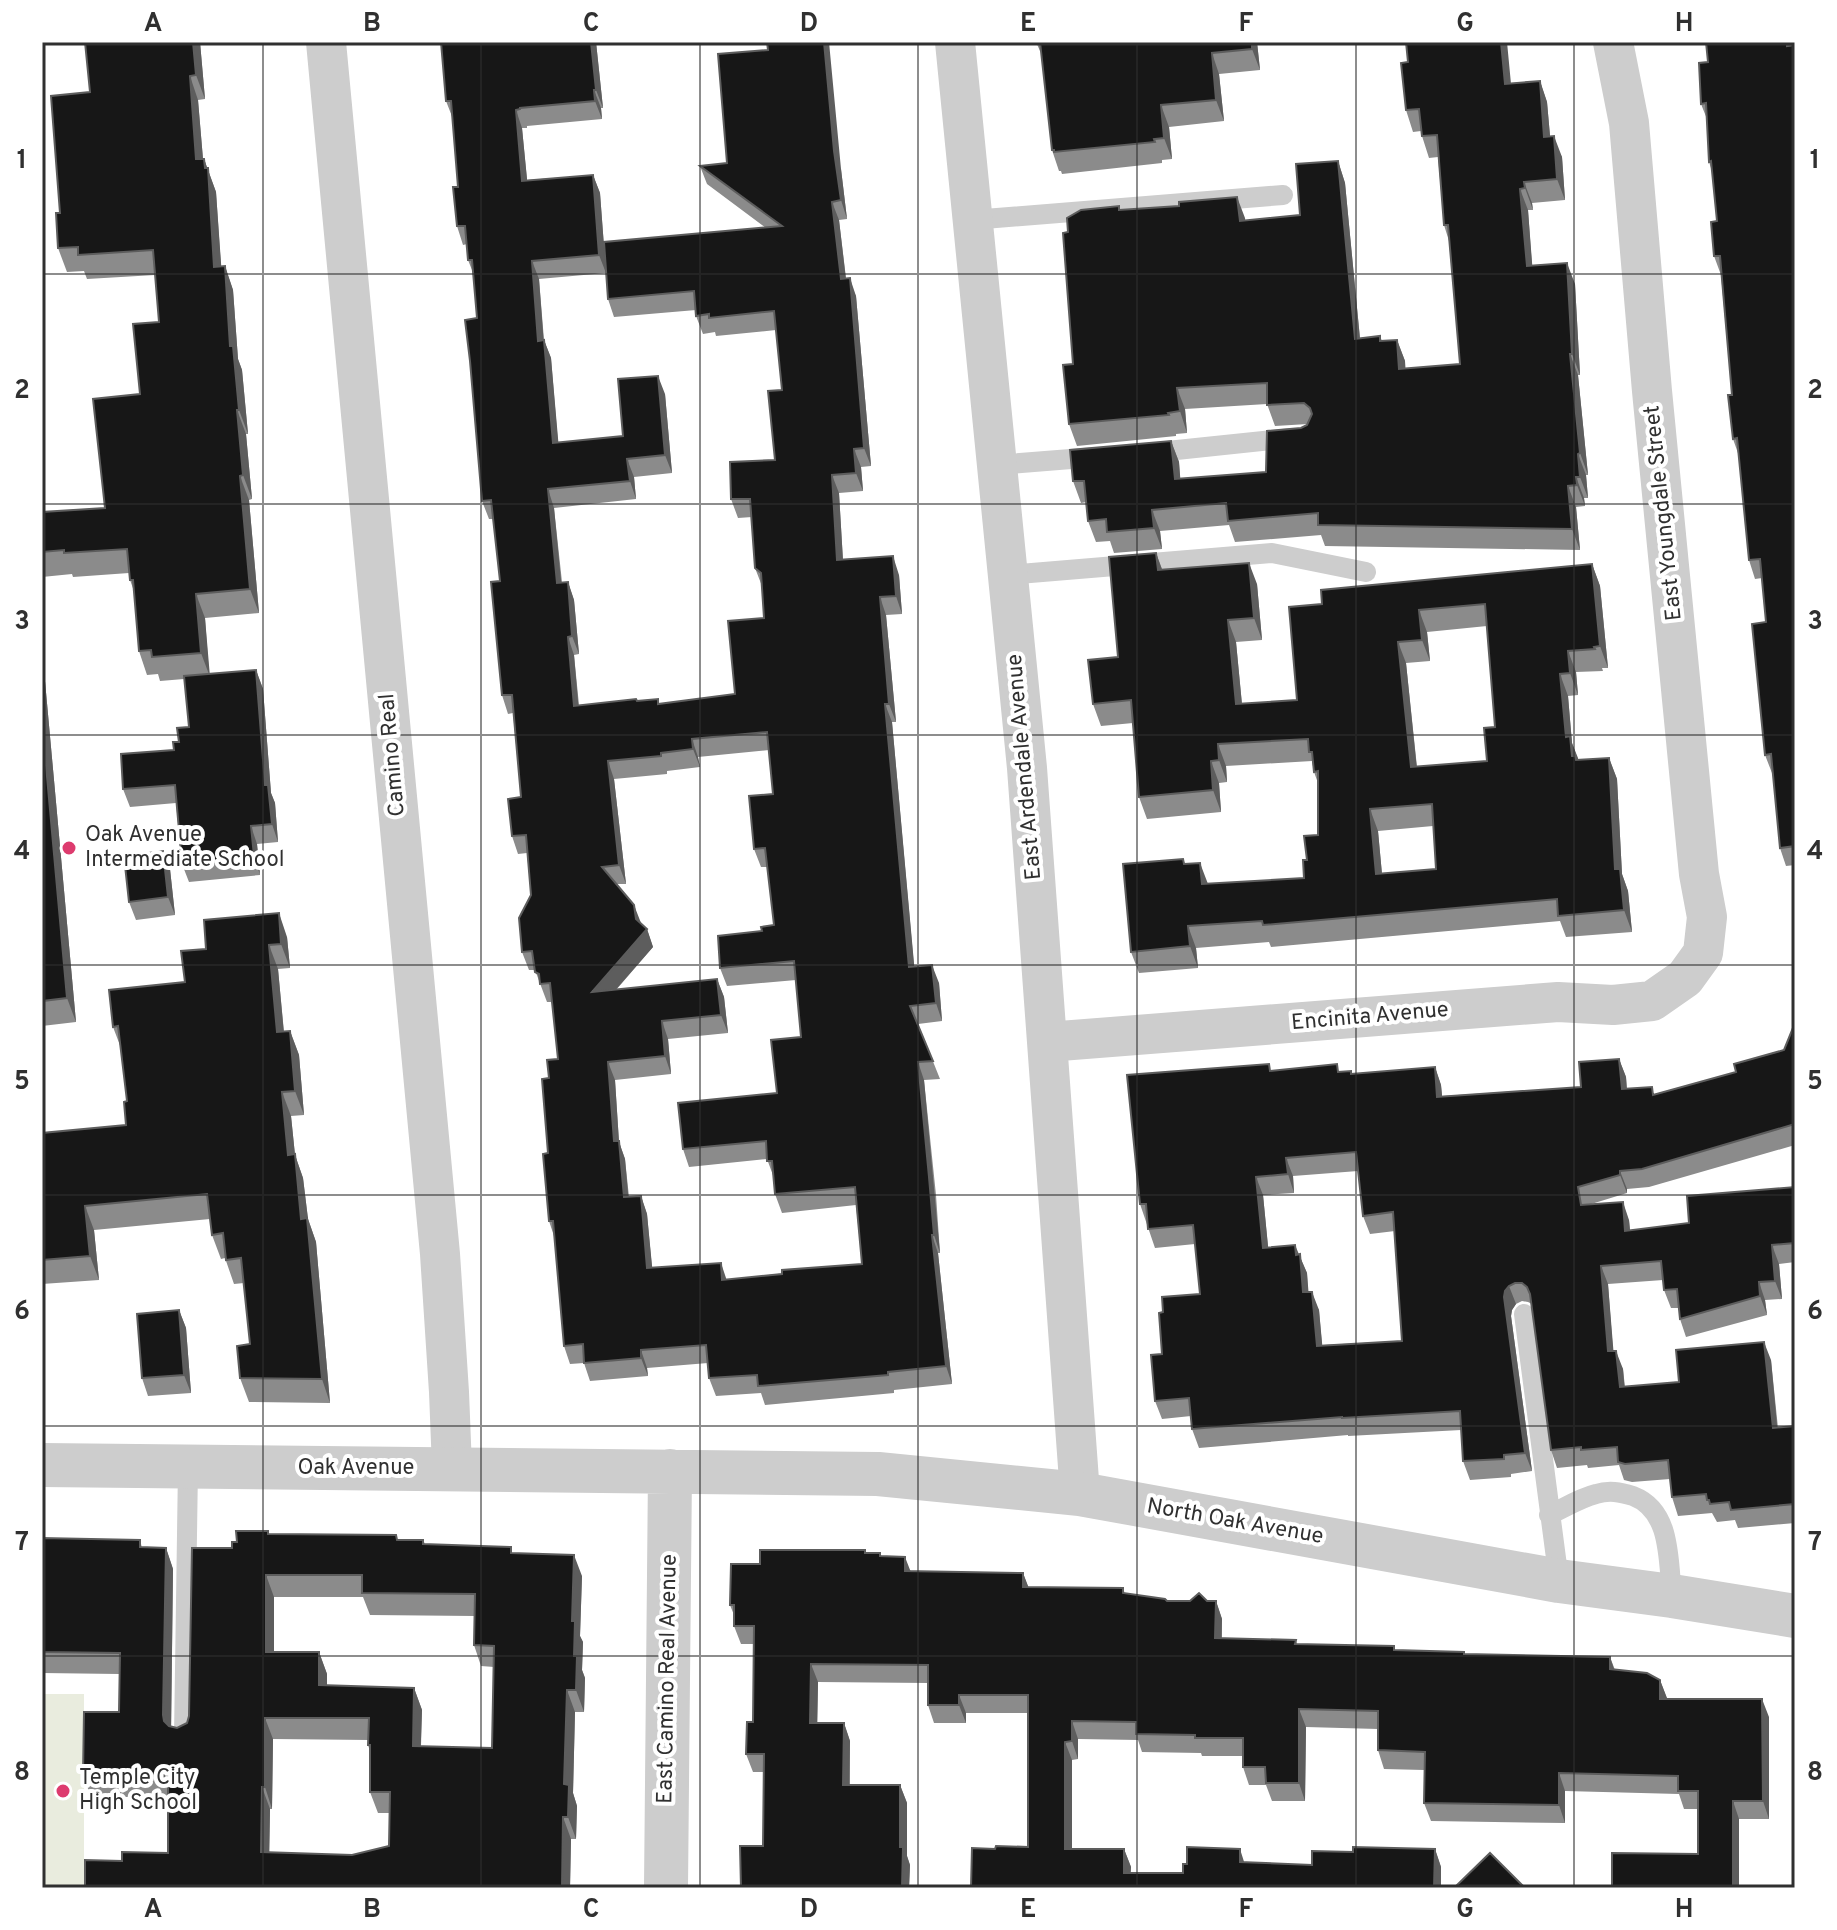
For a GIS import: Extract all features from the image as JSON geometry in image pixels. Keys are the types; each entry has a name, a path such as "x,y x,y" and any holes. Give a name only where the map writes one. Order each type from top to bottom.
{"street":[{"name":"Camino Real","path":"326,42 440,1254 452,1468"},
{"name":"East Ardendale Avenue","path":"955,42 1027,768 1080,1494"},
{"name":"East Youngdale Street","path":"1613,42 1629,123 1697,858 1707,917 1703,953 1685,978"},
{"name":"Encinita Avenue","path":"1047,1042 1558,1002 1613,1005 1652,1001 1685,978"},
{"name":"Oak Avenue","path":"42,1465 670,1471"},
{"name":"North Oak Avenue","path":"670,1471 878,1474 1080,1494 1559,1581 1795,1616"},
{"name":"East Camino Real Avenue","path":"666,1888 670,1471"}],"lane":[{"path":"972,220 1283,195"},
{"path":"996,465 1307,436"},
{"path":"1007,575 1272,553 1366,572"},
{"path":"1524,1314 1559,1581"},
{"path":"184,1737 188,1467"},
{"path":"1549,1515 1592,1494 1622,1492 1642,1500 1653,1510 1663,1527 1672,1596"}],"shaded area":[{"name":"Temple City High School","path":"42,1694 84,1694 84,1888 42,1888"}],"building":[{"path":"85,42 193,42 196,75 190,76 196,159 204,159 205,168 208,168 214,267 225,266 230,346 233,346 239,410 243,475 240,476 250,589 196,594 201,653 152,657 151,650 139,651 127,549 42,552 42,512 105,508 93,399 140,394 133,324 159,322 153,250 78,255 78,247 58,248 56,213 60,213 51,96 90,92"},
{"path":"441,42 591,42 595,101 516,110 522,181 593,175 599,255 532,261 538,341 544,340 553,443 623,436 618,379 658,376 665,455 627,459 630,481 548,489 557,583 568,582 572,636 568,637 574,706 636,699 658,699 658,704 735,694 728,621 764,618 761,573 755,568 750,499 731,499 730,462 775,460 768,391 782,390 774,311 709,318 709,314 696,316 694,291 608,299 604,242 782,226 700,166 727,163 718,54 768,50 767,42 824,42 841,200 832,202 841,279 850,278 864,448 854,449 856,473 832,475 837,560 893,556 896,596 880,597 889,704 885,704 909,967 932,965 936,1003 910,1006 933,1061 918,1062 946,1366 888,1372 888,1375 758,1386 757,1375 709,1378 706,1345 641,1350 641,1358 584,1363 583,1344 564,1346 553,1221 549,1221 543,1154 548,1153 542,1079 549,1078 547,1060 558,1059 550,983 540,984 532,951 522,952 519,918 531,895 526,835 512,836 508,799 521,797 512,695 502,695 491,582 500,581 491,500 482,501 465,320 477,318 472,260 468,260 465,226 457,226 453,187 458,187 451,101 446,101","holes":["767,732 773,794 749,796 754,849 765,848 774,925 761,927 762,931 718,936 720,968 794,961 801,1037 771,1040 777,1093 678,1103 683,1149 766,1141 767,1161 772,1161 775,1194 855,1187 862,1264 782,1270 782,1274 722,1280 721,1263 647,1268 641,1196 624,1197 619,1141 614,1141 608,1062 665,1056 662,1021 721,1015 717,979 592,992 647,929 636,919 634,905 602,867 619,865 608,761 661,756 661,753 693,749 692,739"]},
{"path":"1040,42 1252,42 1252,49 1212,53 1216,100 1161,105 1164,138 1154,139 1155,142 1054,152"},
{"path":"1406,42 1501,42 1505,84 1540,81 1544,137 1554,136 1557,179 1524,182 1525,188 1520,189 1527,266 1567,263 1570,354 1580,453 1580,477 1576,477 1577,485 1568,486 1572,529 1318,525 1318,513 1228,521 1226,503 1152,510 1154,528 1107,532 1106,519 1088,521 1084,481 1073,481 1070,450 1171,441 1175,479 1266,472 1267,431 1301,428 1307,425 1312,414 1304,403 1267,405 1267,383 1177,388 1180,411 1169,415 1069,424 1063,365 1073,364 1063,233 1068,232 1067,218 1081,210 1119,206 1119,210 1179,206 1179,202 1237,197 1240,221 1300,215 1296,164 1338,161 1355,339 1380,336 1380,341 1397,340 1399,369 1460,364 1437,135 1422,136 1419,109 1406,110 1401,63 1408,62"},
{"path":"1706,42 1787,42 1787,46 1795,45 1795,846 1780,848 1771,754 1765,755 1752,624 1766,622 1760,559 1749,560 1737,438 1733,439 1728,395 1732,395 1720,256 1714,256 1711,222 1717,221 1709,162 1706,103 1701,104 1699,63 1708,62"},
{"path":"1156,553 1158,570 1249,563 1254,618 1228,620 1236,704 1297,700 1289,607 1322,604 1321,590 1592,564 1600,646 1568,651 1570,673 1560,674 1566,737 1570,736 1572,756 1576,760 1609,758 1615,869 1620,869 1624,910 1558,916 1557,899 1263,925 1262,921 1188,926 1190,946 1131,952 1123,864 1183,859 1184,864 1200,863 1202,884 1304,878 1303,860 1307,860 1304,836 1318,835 1318,771 1314,772 1308,739 1218,744 1219,760 1211,761 1213,790 1139,797 1131,700 1093,704 1088,660 1118,657 1109,557","holes":["1485,604 1495,727 1484,728 1487,761 1411,767 1398,642 1422,640 1419,610","1432,804 1436,869 1376,874 1370,809"]},
{"path":"256,670 265,785 268,785 272,824 251,826 254,856 182,864 175,785 123,789 121,754 174,750 173,742 179,742 177,728 189,727 184,676"},
{"path":"42,721 67,998 42,1001"},
{"path":"163,851 168,897 129,902 124,856"},
{"path":"279,913 281,944 269,945 277,1032 290,1031 295,1091 282,1092 288,1155 295,1154 301,1219 307,1218 322,1379 240,1378 237,1346 250,1344 241,1258 226,1260 223,1233 212,1235 207,1194 85,1206 90,1256 42,1260 42,1133 126,1125 124,1102 127,1101 118,1026 113,1027 109,990 185,982 181,951 206,949 204,920"},
{"path":"1795,1023 1795,1124 1642,1169 1620,1171 1620,1175 1578,1187 1581,1205 1623,1202 1625,1231 1689,1223 1687,1196 1795,1187 1795,1243 1772,1245 1775,1281 1759,1282 1760,1296 1680,1319 1677,1289 1664,1290 1661,1261 1601,1266 1608,1351 1616,1351 1620,1387 1679,1382 1676,1350 1764,1342 1773,1428 1795,1426 1795,1504 1731,1510 1729,1502 1710,1504 1706,1494 1672,1497 1668,1460 1625,1464 1618,1462 1617,1447 1551,1450 1530,1294 1522,1283 1509,1286 1504,1297 1525,1453 1504,1455 1504,1459 1463,1461 1460,1411 1192,1429 1189,1398 1155,1401 1151,1355 1162,1354 1159,1313 1163,1312 1162,1297 1200,1294 1193,1225 1148,1229 1146,1204 1140,1204 1127,1075 1269,1064 1270,1071 1337,1064 1338,1072 1351,1071 1351,1074 1435,1067 1437,1097 1581,1087 1579,1062 1619,1059 1622,1089 1652,1087 1653,1095 1736,1072 1734,1064 1784,1050","holes":["1356,1152 1363,1216 1393,1212 1402,1341 1317,1346 1312,1292 1303,1292 1300,1254 1296,1255 1295,1245 1263,1248 1256,1177 1288,1174 1286,1158"]},
{"path":"179,1310 184,1375 142,1378 137,1314"},
{"path":"236,1531 396,1535 397,1540 423,1540 423,1544 511,1547 511,1553 574,1555 572,1621 575,1621 576,1690 567,1690 564,1784 569,1785 568,1817 563,1817 562,1888 85,1888 85,1860 122,1861 122,1852 168,1853 168,1776 83,1775 84,1712 119,1712 120,1653 42,1652 42,1538 140,1540 140,1547 166,1548 163,1715 169,1726 177,1728 187,1723 189,1716 192,1548 232,1548 232,1542 237,1542","holes":["266,1575 362,1575 362,1593 475,1594 474,1645 494,1646 492,1748 413,1746 414,1688 319,1685 319,1652 266,1652","265,1718 369,1718 370,1792 390,1792 389,1846 352,1855 261,1852"]},
{"path":"760,1550 865,1550 865,1553 880,1553 880,1556 905,1557 905,1571 1023,1573 1023,1587 1123,1588 1123,1593 1167,1601 1190,1601 1199,1593 1207,1601 1216,1601 1215,1638 1296,1640 1295,1644 1394,1646 1394,1650 1464,1654 1610,1657 1610,1669 1647,1673 1660,1680 1660,1699 1762,1699 1763,1801 1733,1801 1733,1888 1612,1888 1612,1853 1698,1854 1698,1791 1678,1791 1678,1776 1559,1773 1559,1805 1424,1803 1425,1752 1378,1750 1378,1711 1299,1709 1299,1783 1266,1783 1265,1767 1243,1767 1243,1738 1136,1734 1136,1722 1072,1721 1072,1741 1065,1742 1065,1849 1124,1849 1124,1873 1183,1873 1183,1864 1187,1864 1187,1847 1240,1849 1240,1862 1312,1865 1312,1851 1353,1852 1353,1847 1435,1849 1434,1888 971,1888 972,1848 1028,1847 1028,1695 959,1695 959,1705 928,1705 928,1665 811,1664 810,1723 844,1723 843,1785 900,1785 902,1888 741,1888 740,1846 763,1846 764,1754 746,1754 747,1722 753,1722 754,1626 734,1626 734,1605 730,1605 731,1564 760,1564"},
{"path":"1490,1853 1525,1888 1454,1888"}],"place":[{"name":"Oak Avenue Intermediate School","path":"69,848"},
{"name":"Temple City High School","path":"63,1791"}]}
